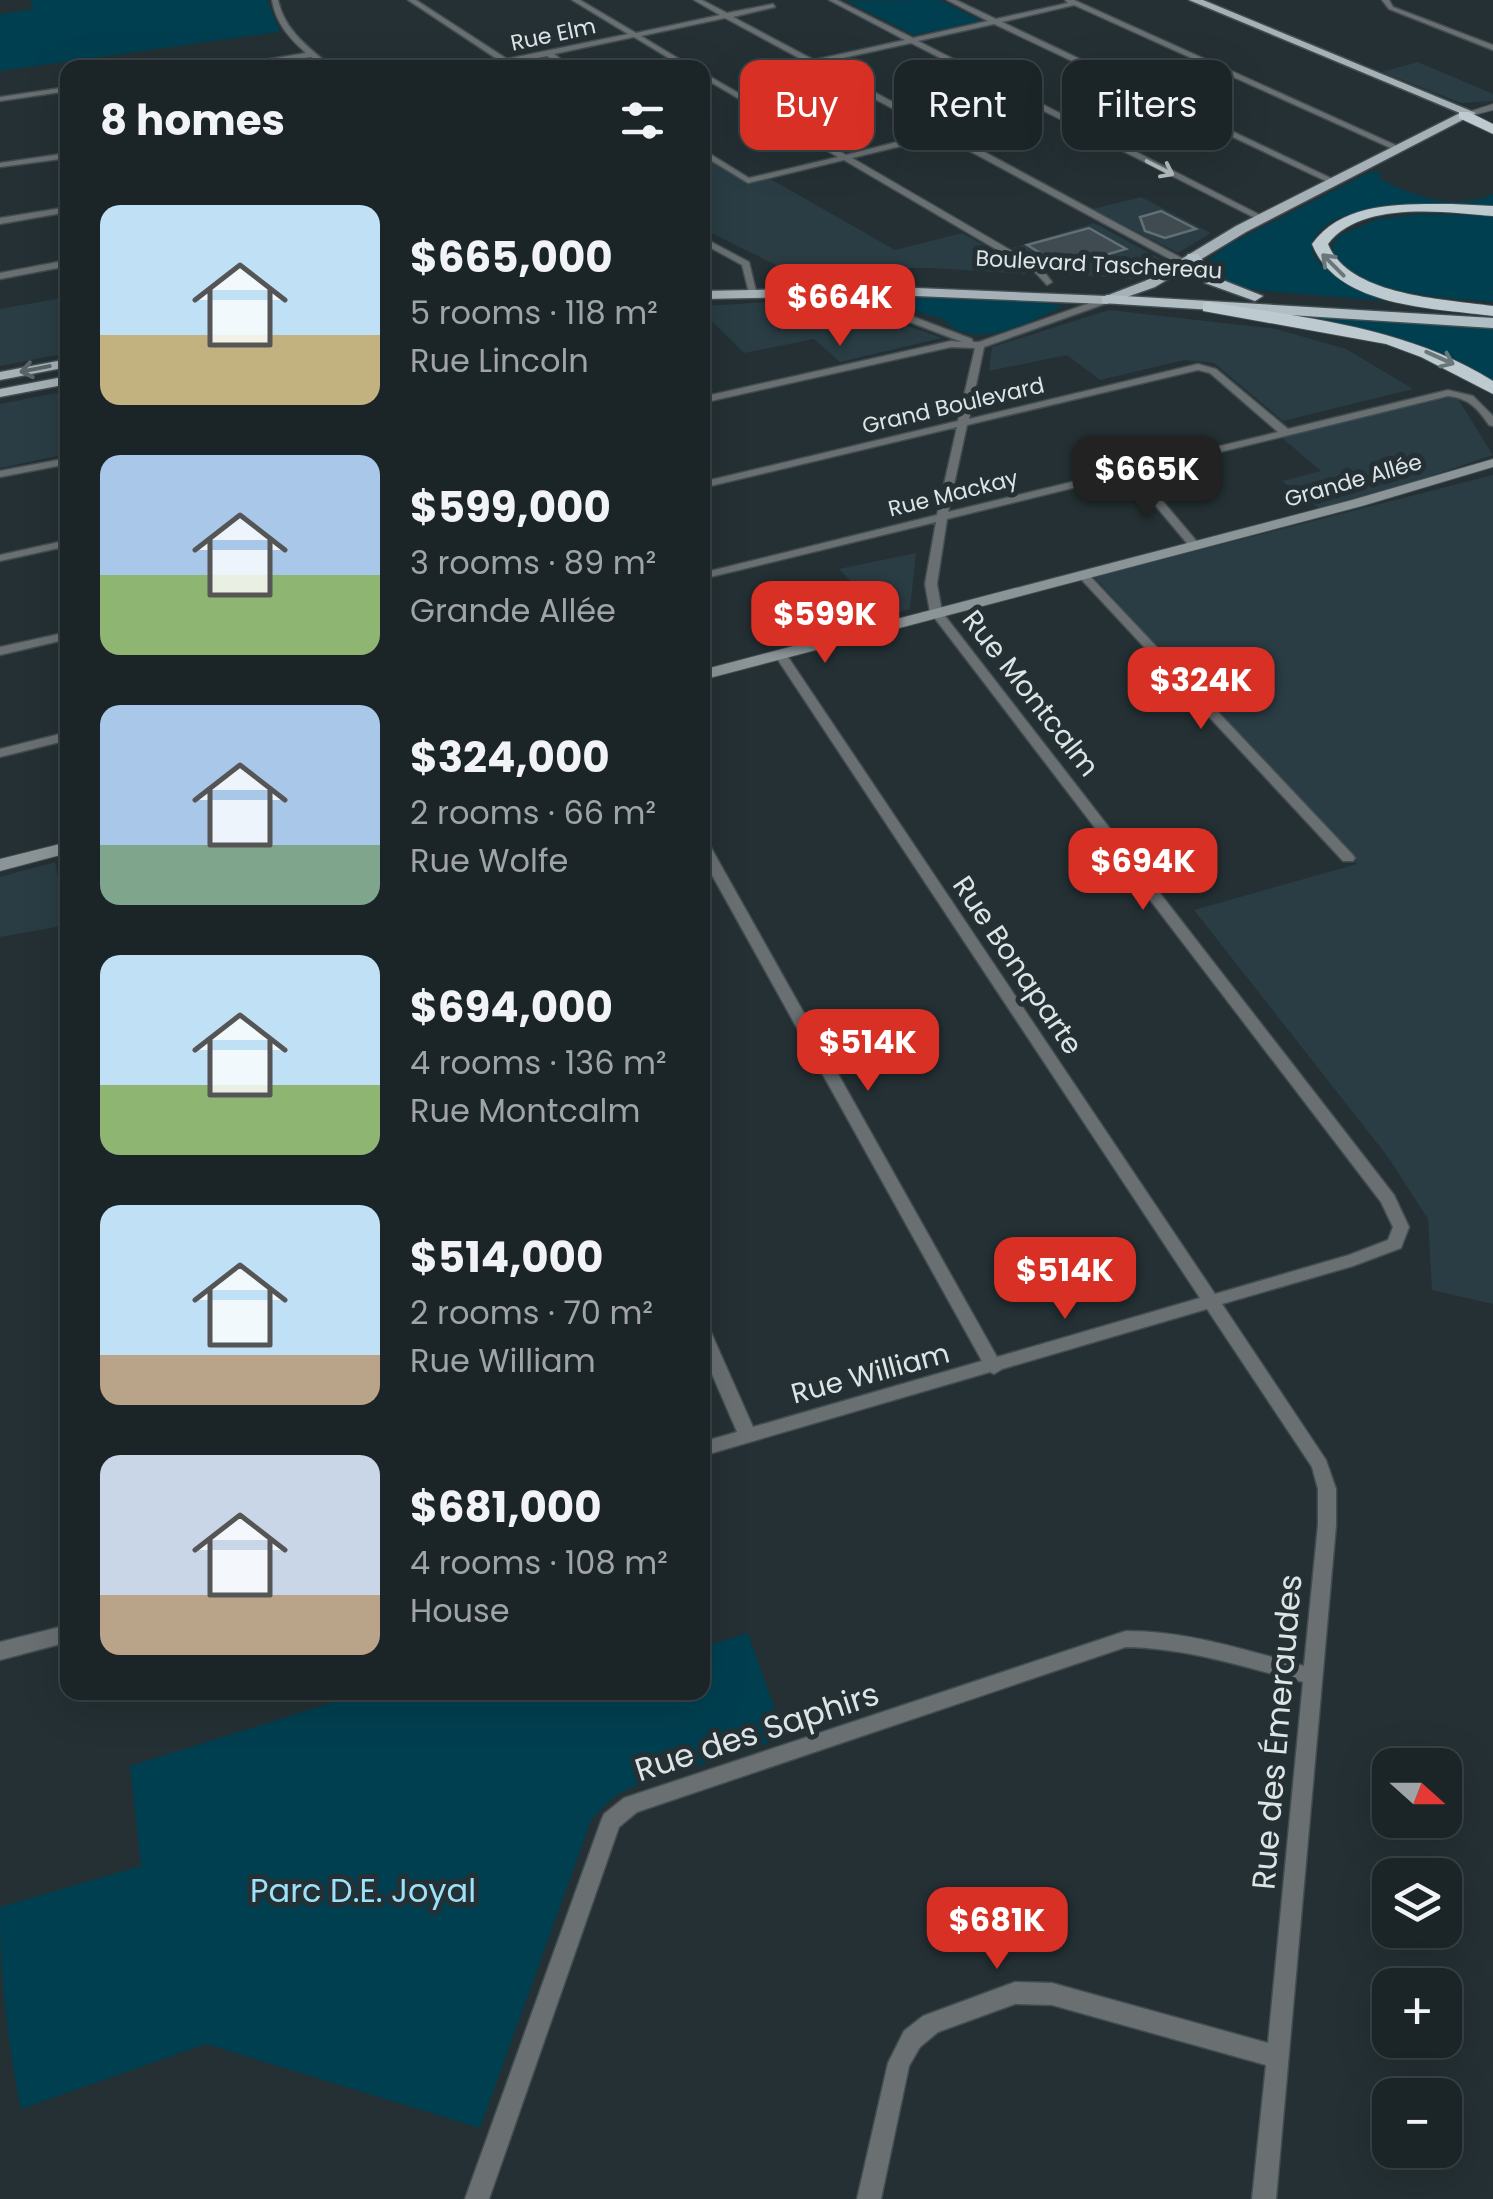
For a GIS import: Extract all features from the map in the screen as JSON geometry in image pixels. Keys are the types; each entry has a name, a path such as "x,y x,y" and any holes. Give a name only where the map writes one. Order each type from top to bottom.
{"highway":[{"path":"1464,112 1493,122"},
{"path":"1464,112 1493,130"},
{"path":"1493,211 1429,209 1360,216 1330,229 1320,248 1336,272 1371,288 1493,311"},
{"path":"1189,260 1210,280 1255,296"},
{"name":"Boulevard Taschereau","path":"1140,288 1493,311"},
{"name":"Boulevard Taschereau","path":"1108,300 1493,323"},
{"path":"1209,307 1392,340 1446,360 1493,388"}],"main road":[{"path":"1194,0 1464,112"},
{"path":"1108,300 1140,288 1262,218 1464,112"},
{"name":"Boulevard Taschereau","path":"710,293 753,285 890,276 1140,288"},
{"name":"Boulevard Taschereau","path":"710,281 837,291 1108,300"},
{"path":"0,376 60,365"},
{"path":"0,394 60,382"},
{"name":"Grande Allée","path":"710,673 1084,576 1493,463"},
{"path":"0,865 60,848"}],"street":[{"path":"274,0 276,13 287,31 320,60"},
{"path":"410,0 503,60"},
{"path":"575,0 677,60"},
{"path":"696,0 807,60"},
{"path":"832,0 948,60"},
{"path":"950,0 1335,182"},
{"path":"825,60 1088,0"},
{"path":"1386,0 1390,8 1493,48"},
{"path":"1071,2 1398,148"},
{"name":"Rue Elm","path":"515,60 773,6"},
{"path":"548,53 558,60"},
{"path":"273,60 313,54"},
{"path":"710,79 1038,270 1047,282"},
{"path":"0,99 60,90"},
{"path":"1464,112 1493,107"},
{"path":"1042,109 1262,218"},
{"path":"710,157 748,181 894,145"},
{"path":"973,150 1189,260"},
{"path":"0,166 60,156"},
{"path":"0,221 60,210"},
{"path":"710,244 745,262 753,285"},
{"path":"0,276 60,265"},
{"path":"837,291 980,345"},
{"path":"710,398 951,344 980,345 1108,300"},
{"name":"Rue Montcalm","path":"980,345 930,584 936,612 1392,1204 1401,1227 1396,1244"},
{"name":"Grand Boulevard","path":"710,483 1198,366 1213,371 1286,432"},
{"name":"Rue Mackay","path":"710,574 1448,394 1477,399 1493,422"},
{"path":"0,474 60,462"},
{"path":"1132,470 1195,546"},
{"path":"0,558 60,545"},
{"path":"1084,576 1348,858"},
{"path":"0,651 60,637"},
{"name":"Rue Bonaparte","path":"780,654 1214,1303"},
{"path":"0,753 60,738"},
{"path":"710,858 994,1367"},
{"name":"Rue William","path":"710,1447 1214,1303 1396,1244"},
{"name":"Rue des Émeraudes","path":"1214,1303 1320,1465 1327,1489 1264,2199"},
{"path":"710,1348 748,1436"},
{"path":"0,1651 60,1635"},
{"name":"Rue des Saphirs","path":"476,2199 611,1820 632,1805 1126,1639 1183,1644 1311,1676"},
{"path":"869,2199 899,2062 912,2039 931,2024 1016,1992 1052,1994 1277,2057"}],"shaded area":[{"path":"1418,62 1493,94 1493,101 1461,103 1382,72"},
{"path":"710,160 741,180 767,177 895,250 962,233 1028,270 1027,274 932,268 782,268 710,232"},
{"path":"1141,197 1211,233 1178,253 1093,209"},
{"path":"1094,223 1164,261 1132,279 1059,274 1012,248"},
{"path":"60,298 60,354 0,366 0,309"},
{"path":"818,299 840,302 942,338 840,362 814,339 744,353 710,319 710,306"},
{"path":"1109,310 1276,329 1346,349 1413,389 1283,421 1214,363 1184,360 1100,380 1067,355 989,371 992,347"},
{"path":"60,392 60,455 0,468 0,404"},
{"path":"1456,396 1493,455 1324,512 1282,481 1321,471 1281,437"},
{"path":"1493,475 1493,1304 1432,1290 1428,1219 1388,1157 1194,910 1357,864 1094,577"},
{"path":"916,553 910,609 857,624 828,593 855,586 839,569"},
{"path":"55,862 60,926 0,937 0,877"}],"green space":[{"path":"30,0 267,0 280,32 0,71 0,14 34,9"},
{"path":"939,0 981,21 914,35 846,1"},
{"path":"1372,171 1383,175 1378,178 1391,185 1434,200 1464,202 1493,194 1493,208 1362,212 1336,220 1316,236 1313,250 1319,263 1332,273 1370,290 1419,304 1245,289 1213,278 1204,265 1226,246"},
{"path":"1420,214 1493,216 1493,302 1381,285 1344,265 1332,249 1338,236 1378,219"},
{"path":"867,298 1021,300 1064,306 1019,326 970,334 943,319"},
{"path":"1283,315 1493,328 1493,384 1456,361"},
{"name":"Parc D.E. Joyal","path":"748,1633 785,1738 635,1786 615,1796 592,1818 480,2128 206,2044 21,2109 5,2008 0,1907 141,1866 130,1766 341,1700 710,1700 710,1645"}],"building":[{"path":"1161,211 1196,229 1165,238 1145,231 1140,217"},
{"path":"1089,228 1126,249 1064,267 1027,245"}]}
